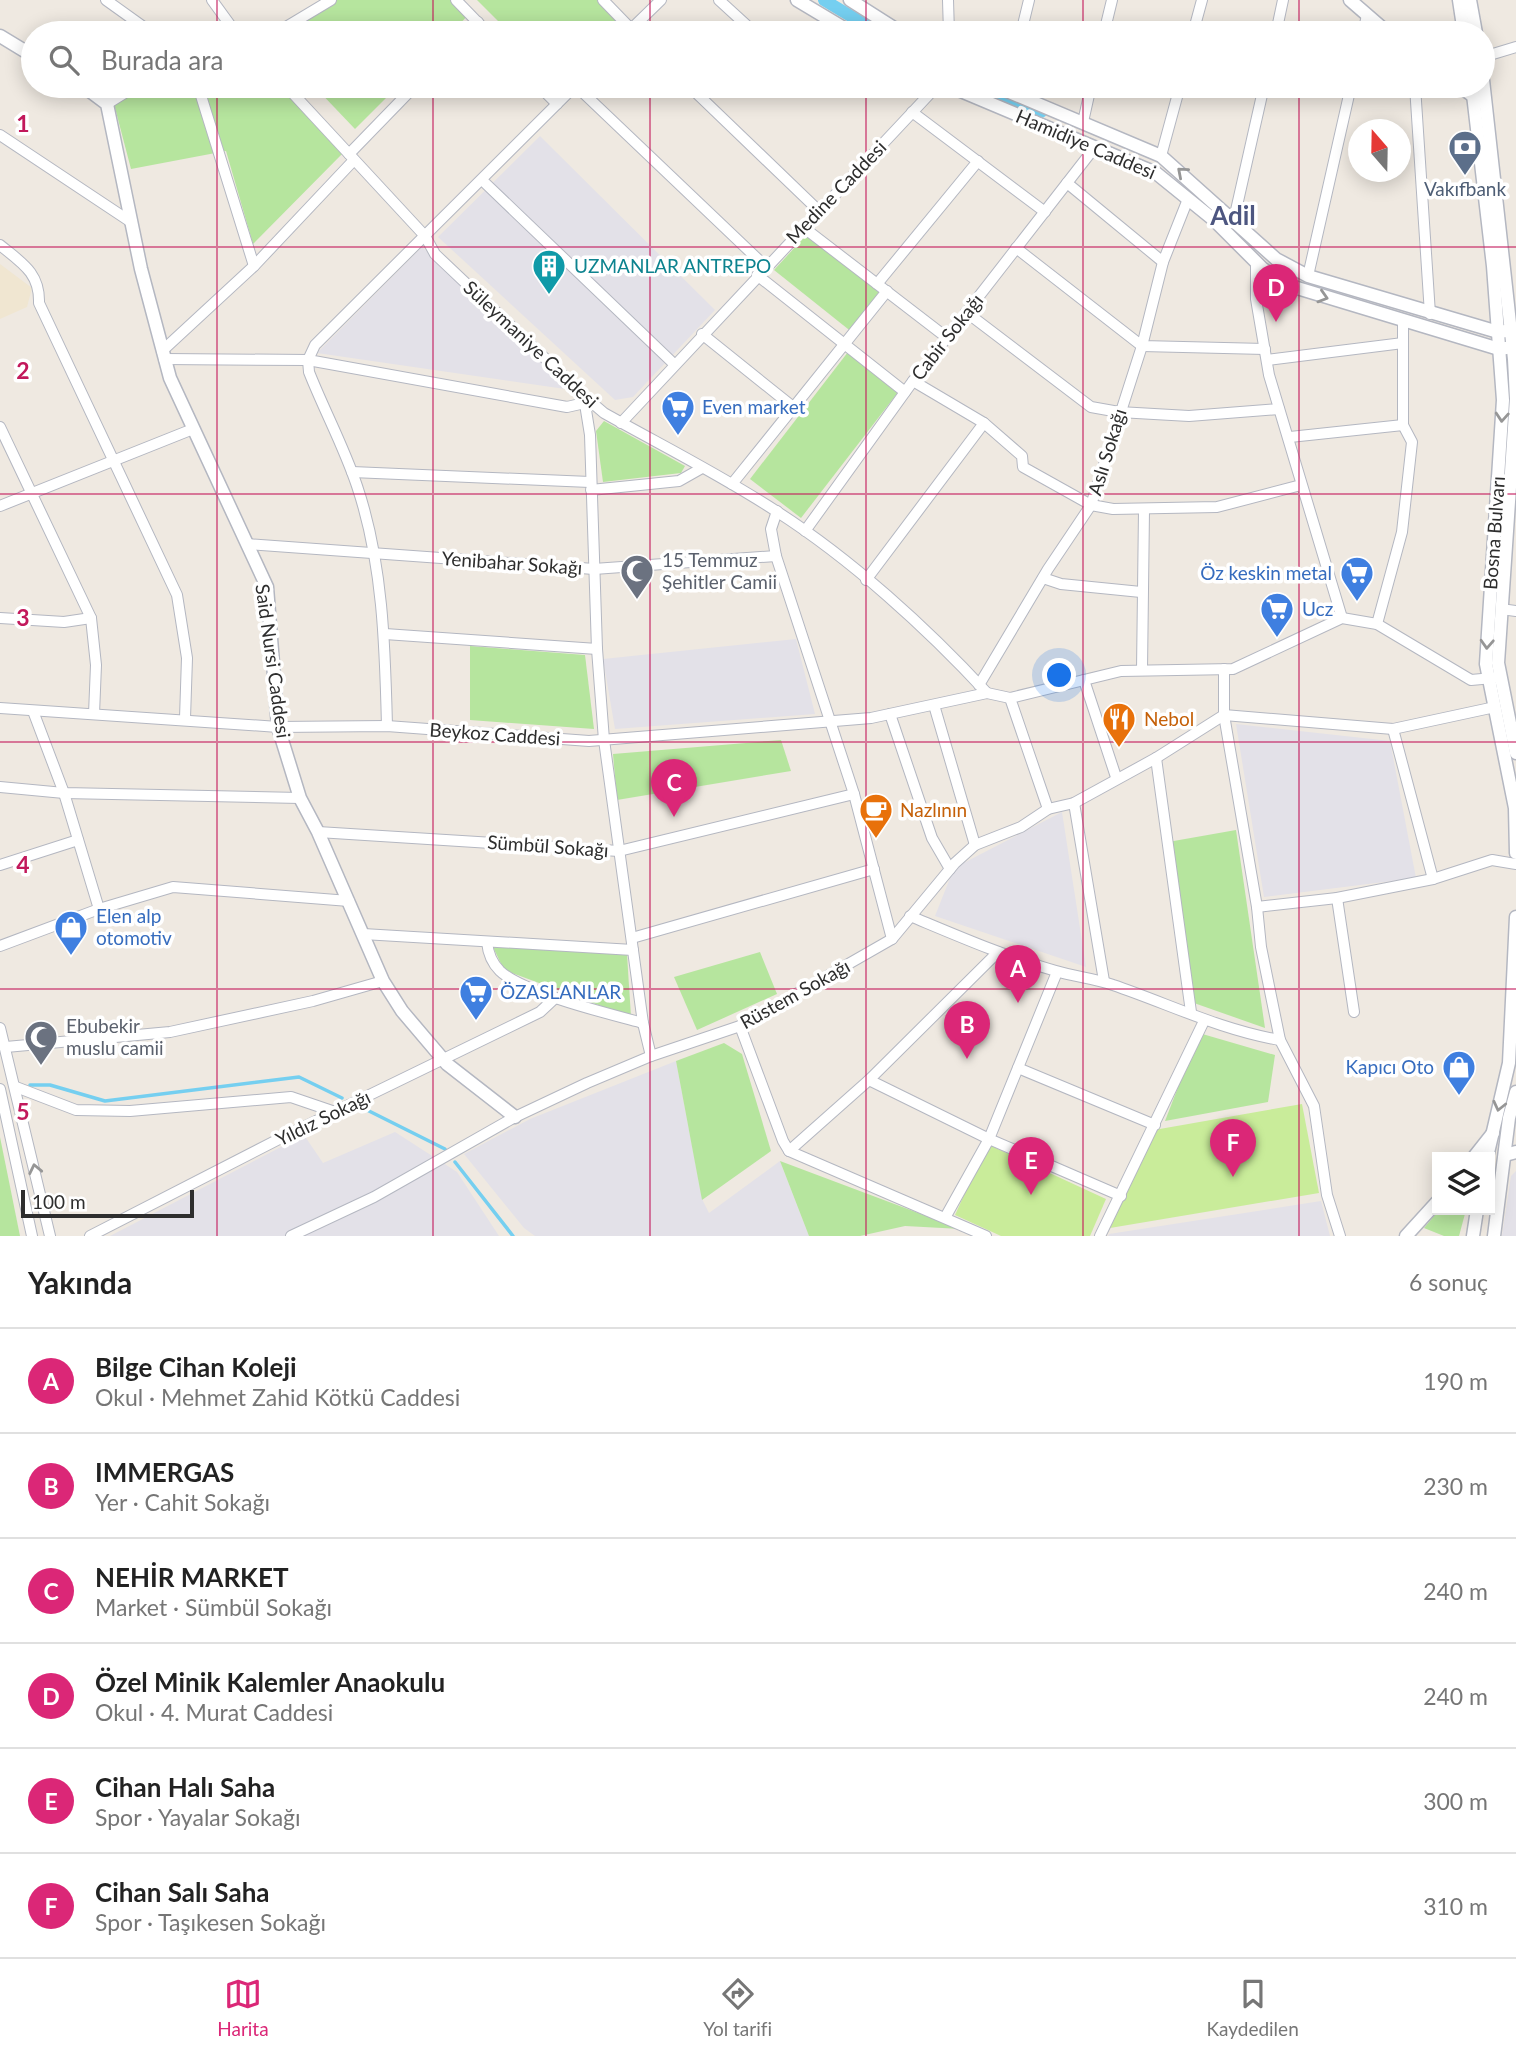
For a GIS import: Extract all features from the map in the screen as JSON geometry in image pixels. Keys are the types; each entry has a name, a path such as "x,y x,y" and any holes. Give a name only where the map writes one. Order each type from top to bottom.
{"street":[{"path":"106,0 135,21"},
{"path":"212,0 226,21"},
{"path":"296,21 330,0"},
{"path":"456,0 477,21"},
{"path":"603,0 621,21"},
{"path":"642,21 662,0"},
{"path":"719,0 742,21"},
{"path":"797,0 832,21"},
{"path":"850,0 866,5 887,21"},
{"path":"948,0 948,21"},
{"path":"1024,21 1029,0"},
{"path":"1107,21 1112,0"},
{"path":"1197,21 1202,0"},
{"path":"1279,21 1283,0"},
{"path":"1350,0 1374,21"},
{"path":"1459,0 1462,21"},
{"path":"1470,0 1474,21"},
{"path":"1366,21 1367,15"},
{"path":"0,36 21,49"},
{"path":"1495,54 1516,47"},
{"path":"99,98 107,104 117,98"},
{"path":"202,98 254,266"},
{"name":"Süleymaniye Caddesi","path":"297,98 425,236 435,254 587,403 732,484 805,531 866,580 983,689"},
{"path":"163,355 254,266 404,98"},
{"path":"551,98 557,104"},
{"path":"387,726 385,634 363,505 352,472 309,372 308,360 315,345 483,181 563,98"},
{"path":"589,98 765,266"},
{"path":"701,98 818,210"},
{"name":"Medine Caddesi","path":"621,423 765,266 925,98"},
{"name":"Hamidiye Caddesi","path":"978,98 1156,173 1284,284 1515,355"},
{"name":"Hamidiye Caddesi","path":"1028,98 1161,156 1276,259 1308,276 1498,332"},
{"path":"1083,122 1088,98"},
{"path":"1161,156 1177,98"},
{"path":"1235,241 1234,219 1261,98"},
{"path":"1308,276 1348,98"},
{"path":"1416,98 1430,314"},
{"name":"Bosna Bulvarı","path":"1474,98 1509,463 1495,706 1515,808 1516,853"},
{"path":"1480,98 1485,104"},
{"name":"Bosna Bulvarı","path":"1484,98 1514,326 1516,399 1486,664 1512,717 1516,753"},
{"name":"Said Nursi Caddesi","path":"107,104 131,222 163,355 193,429 267,587 278,727 300,798 318,832 383,981 402,1011 443,1060 515,1117"},
{"path":"912,112 1045,212"},
{"path":"0,135 131,222"},
{"name":"Cabir Sokağı","path":"805,531 946,337 1095,147"},
{"path":"877,284 978,161"},
{"path":"483,181 674,364"},
{"path":"1067,183 1163,262"},
{"name":"Aslı Sokağı","path":"983,689 1043,578 1091,505 1118,412 1142,346 1163,262 1188,199"},
{"path":"803,227 946,337"},
{"path":"0,246 35,276 39,303 177,595 187,658 185,718"},
{"path":"1016,248 1142,346 1265,349"},
{"path":"1256,262 1256,299 1267,360 1301,485 1342,618 1377,624 1471,680 1495,678"},
{"path":"757,275 905,392"},
{"path":"732,484 887,291"},
{"path":"965,312 1091,407 1118,412 1189,416 1279,409"},
{"path":"1377,624 1402,532 1412,442 1403,425 1403,320"},
{"path":"1498,332 1514,326"},
{"path":"702,334 793,407"},
{"path":"1267,360 1403,343"},
{"path":"163,355 308,360 567,407 587,403 597,649 604,740 643,1023 651,1056"},
{"path":"913,381 984,423 1022,456 1023,467 1091,505 1144,510 1217,507 1301,485"},
{"path":"866,580 984,423"},
{"path":"1290,437 1403,425"},
{"path":"0,427 91,618 96,665 94,714"},
{"path":"0,506 193,429"},
{"path":"352,472 591,486 679,481 702,468"},
{"path":"1142,670 1144,510"},
{"path":"777,511 771,529 776,556 855,794 892,939"},
{"name":"Yenibahar Sokağı","path":"247,544 594,569 776,556"},
{"path":"1043,578 1061,584 1141,592"},
{"path":"1501,609 1516,611"},
{"path":"0,618 64,622 91,618"},
{"name":"Beykoz Caddesi","path":"0,708 185,718 278,727 387,726 604,740 890,714 934,705 983,689 1010,698 1084,680 1142,670 1233,669 1342,618"},
{"path":"385,634 597,649"},
{"path":"1224,669 1224,715 1257,907 1261,947 1280,1040 1314,1105 1327,1195 1340,1236"},
{"path":"1084,680 1116,777"},
{"path":"1010,698 1048,809"},
{"path":"934,705 975,845"},
{"path":"1224,715 1393,729 1495,706"},
{"path":"33,711 64,793 99,909"},
{"path":"890,714 932,838 950,869"},
{"name":"Rüstem Sokağı","path":"290,1236 374,1197 515,1117 651,1056 740,1026 892,939 950,869 975,845 1021,827 1048,809 1074,803 1116,777 1156,758 1224,715"},
{"path":"1393,729 1433,879"},
{"path":"1156,758 1191,1012"},
{"path":"0,786 64,793 300,798"},
{"name":"Sümbül Sokağı","path":"318,832 619,851 855,794"},
{"path":"1074,803 1104,981"},
{"path":"0,865 78,840"},
{"path":"1257,907 1337,898 1433,879 1492,860 1516,864"},
{"path":"632,938 874,869"},
{"path":"0,946 99,909 173,887 349,901"},
{"path":"1337,898 1354,1012"},
{"path":"910,916 998,952 1057,972 1104,981 1191,1012 1204,1021 1245,1034 1280,1040"},
{"path":"1488,1152 1509,1063 1516,917"},
{"path":"362,934 634,950"},
{"path":"487,942 494,964 505,975 555,998 643,1023"},
{"path":"789,1151 869,1080 998,952"},
{"path":"946,1216 989,1139 1057,972"},
{"path":"6,1047 170,1032 313,1001 383,981"},
{"name":"Yıldız Sokağı","path":"90,1236 540,1012 555,998"},
{"path":"1100,1236 1204,1021"},
{"path":"740,1026 789,1151 946,1216 986,1236"},
{"path":"0,1028 50,1236"},
{"path":"1018,1068 1155,1125"},
{"path":"869,1080 989,1139 1121,1196"},
{"path":"16,1087 76,1110 130,1111 291,1097 335,1112"},
{"path":"0,1088 32,1236"},
{"path":"1494,1236 1511,1153 1516,1092"},
{"path":"1478,1152 1493,1133"},
{"path":"1406,1236 1432,1207"},
{"path":"1473,1236 1476,1215"}],"shaded area":[{"path":"540,136 715,310 633,397 615,400 438,237"},
{"path":"422,247 579,391 317,353"},
{"path":"0,264 32,288 27,307 0,319"},
{"path":"796,639 815,714 615,729 603,659"},
{"path":"1236,724 1390,741 1416,878 1264,897"},
{"path":"1062,812 1086,967 935,916 954,868"},
{"path":"676,1061 702,1199 709,1213 780,1161 809,1236 535,1236 524,1228 464,1154 530,1119"},
{"path":"395,1132 457,1172 499,1236 110,1236 304,1135 323,1163"},
{"path":"1516,1171 1516,1236 1502,1236 1511,1176"},
{"path":"1321,1201 1330,1236 1108,1236 1109,1234"}],"green space":[{"path":"335,0 454,0 467,16 463,21 300,21"},
{"path":"477,0 599,0 618,20 617,21 498,21"},
{"path":"124,98 291,98 344,152 253,244 226,151 131,169 114,104"},
{"path":"325,98 386,98 355,129"},
{"path":"810,231 882,287 853,333 774,270"},
{"path":"848,352 899,391 801,518 750,479"},
{"path":"604,421 685,466 681,473 603,482 596,431"},
{"path":"470,646 585,655 594,729 470,720"},
{"path":"781,740 791,771 617,800 613,754"},
{"path":"1236,830 1265,1028 1194,1003 1168,842"},
{"path":"493,947 627,954 631,1017 504,970"},
{"path":"760,952 777,994 697,1030 674,977"},
{"path":"1199,1033 1275,1055 1268,1102 1165,1121"},
{"path":"724,1043 742,1054 771,1151 702,1200 676,1061"},
{"path":"1302,1104 1319,1193 1110,1228 1154,1130"},
{"path":"0,1137 20,1236 0,1236"},
{"path":"987,1144 1106,1199 1090,1236 1001,1236 955,1215"},
{"path":"780,1161 961,1229 905,1226 860,1236 809,1236"},
{"path":"1435,1215 1465,1215 1459,1236 1444,1236 1424,1228"}],"waterway":[{"path":"824,0 859,21"},
{"path":"1007,98 1041,112"},
{"path":"30,1085 50,1085 105,1101 299,1077 342,1098"},
{"path":"363,1108 445,1149"},
{"path":"455,1162 513,1236"}],"place":[{"name":"Vakıfbank","path":"1465,177"},
{"name":"UZMANLAR ANTREPO","path":"549,296"},
{"name":"Özel Minik Kalemler Anaokulu","path":"1276,322"},
{"name":"Even market","path":"678,437"},
{"name":"15 Temmuz Şehitler Camii","path":"637,601"},
{"name":"Öz keskin metal","path":"1357,603"},
{"name":"Ucz","path":"1277,639"},
{"name":"Nebol","path":"1119,749"},
{"name":"NEHİR MARKET","path":"674,817"},
{"name":"Nazlının","path":"876,840"},
{"name":"Elen alp otomotiv","path":"71,957"},
{"name":"Bilge Cihan Koleji","path":"1018,1003"},
{"name":"ÖZASLANLAR","path":"476,1022"},
{"name":"IMMERGAS","path":"967,1059"},
{"name":"Ebubekir muslu camii","path":"41,1067"},
{"name":"Kapıcı Oto","path":"1459,1097"},
{"name":"Cihan Salı Saha","path":"1233,1177"},
{"name":"Cihan Halı Saha","path":"1031,1195"}],"district":[{"name":"Adil","path":"1233,216"}]}
